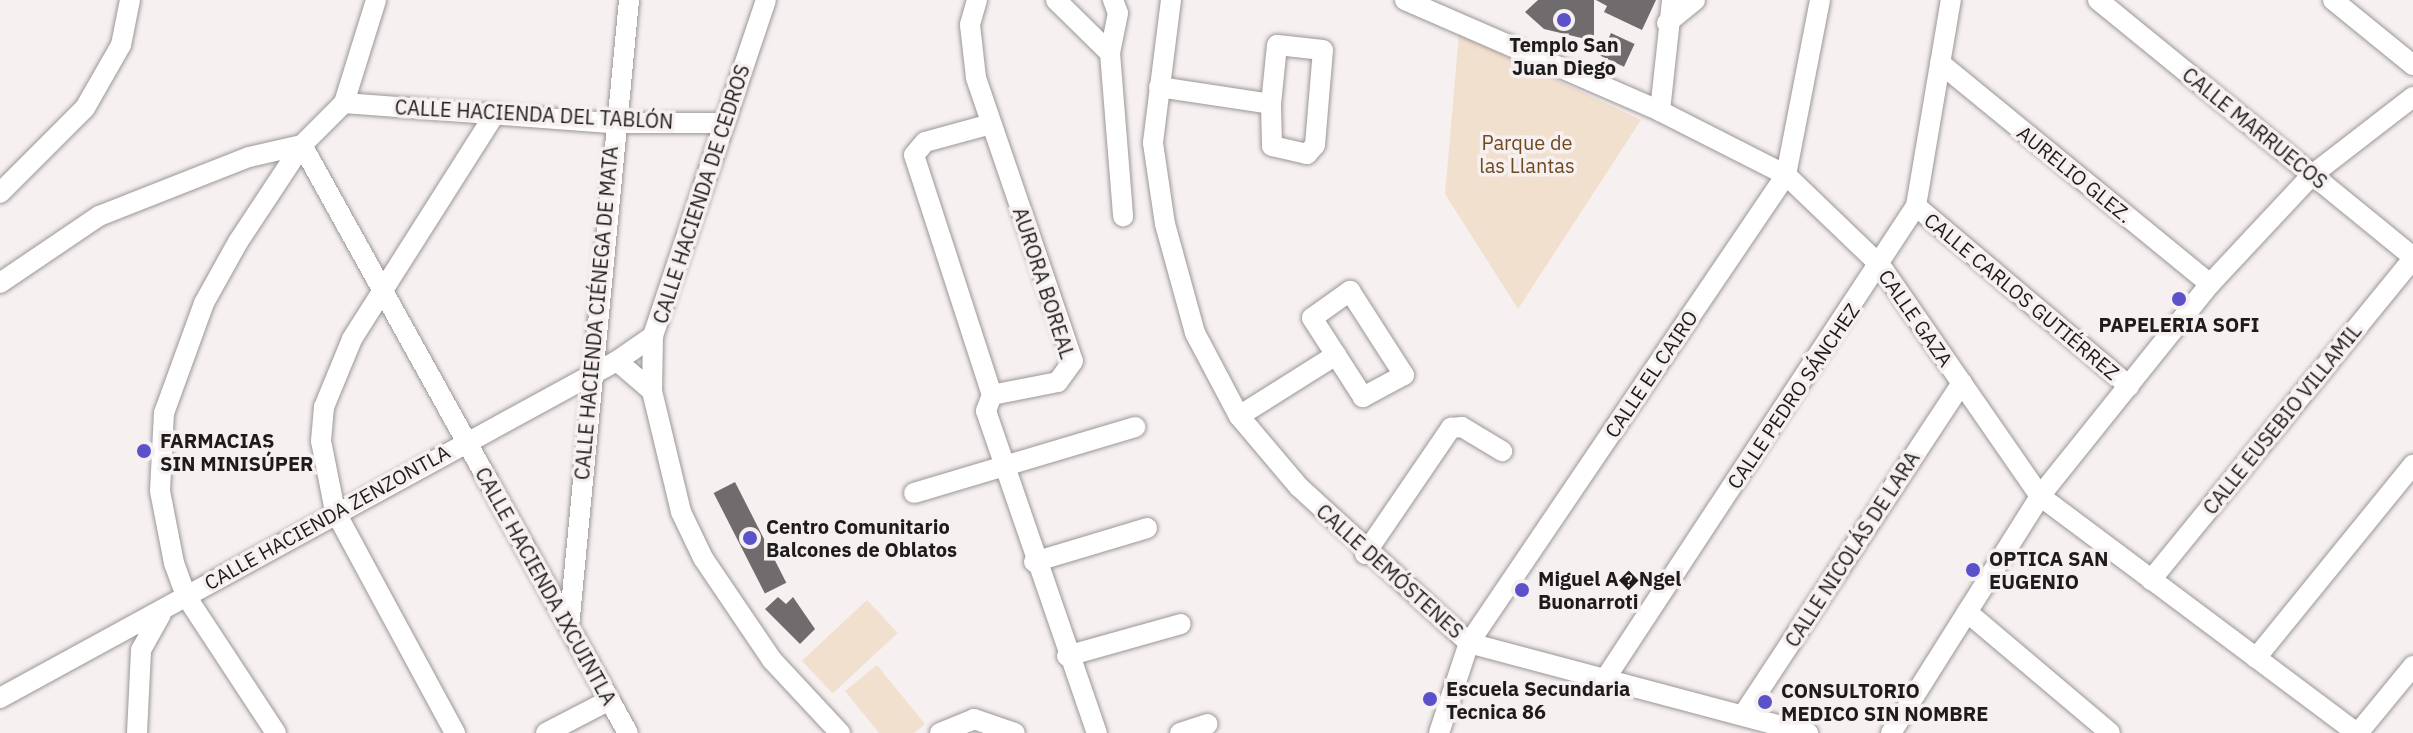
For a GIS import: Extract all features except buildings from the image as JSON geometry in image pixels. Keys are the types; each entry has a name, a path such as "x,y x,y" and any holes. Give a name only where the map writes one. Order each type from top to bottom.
{"street":[{"path":"0,193 92,98 121,45 130,0"},
{"path":"276,733 186,596 160,491 159,451 174,372 238,242 302,145 344,103 376,0"},
{"name":"CALLE HACIENDA CIÉNEGA DE MATA","path":"569,627 589,372 613,123 629,0"},
{"name":"CALLE HACIENDA DE CEDROS","path":"766,0 653,336 652,391 681,512 703,558 772,660 840,733"},
{"name":"AURORA BOREAL","path":"977,0 970,39 991,124 1073,361 1058,382 992,395"},
{"path":"1056,0 1110,53"},
{"path":"1113,0 1118,13 1110,53 1123,216"},
{"name":"CALLE DEMÓSTENES","path":"1171,0 1159,87 1154,166 1165,224 1195,333 1239,416 1365,554 1469,643 1808,733"},
{"name":"CALLE GAZA","path":"1405,0 1660,111 1786,175 1880,265 2040,496 2357,733"},
{"path":"1660,111 1667,23 1672,0"},
{"name":"CALLE EL CAIRO","path":"1439,733 1469,643 1786,175 1820,0"},
{"name":"CALLE PEDRO SÁNCHEZ","path":"1605,679 1916,206 1951,0"},
{"name":"CALLE MARRUECOS","path":"2098,0 2413,258"},
{"path":"2333,0 2413,65"},
{"path":"1667,23 1704,1"},
{"path":"1277,45 1323,50 1309,153 1272,146 1271,104 1277,45"},
{"name":"AURELIO GLEZ.","path":"1940,63 2210,284"},
{"path":"1159,87 1271,104"},
{"path":"1891,733 2040,496 2210,284 2312,175 2413,97"},
{"name":"CALLE HACIENDA DEL TABLÓN","path":"344,103 613,123 724,123"},
{"path":"455,733 335,511 323,472 324,407 381,288 495,114"},
{"path":"991,124 925,142 914,155 992,395 986,411 1002,467 1097,733"},
{"path":"0,283 99,216 249,157 302,145"},
{"name":"CALLE HACIENDA IXCUINTLA","path":"302,145 628,733"},
{"name":"CALLE CARLOS GUTIÉRREZ","path":"1916,206 2129,386"},
{"name":"CALLE EUSEBIO VILLAMIL","path":"2151,580 2413,258"},
{"path":"1350,291 1404,375 1363,397 1336,355 1312,318 1350,291"},
{"name":"CALLE HACIENDA ZENZONTLA","path":"0,698 161,614 186,596 335,511 589,372 617,361 653,336"},
{"path":"1239,416 1336,355"},
{"path":"617,361 652,391"},
{"name":"CALLE NICOLÁS DE LARA","path":"1743,715 1962,383"},
{"path":"1365,554 1454,426 1502,451"},
{"path":"914,493 1135,427"},
{"path":"2256,658 2413,465"},
{"path":"1034,562 1147,528"},
{"path":"1967,612 2110,733"},
{"path":"137,733 141,650 161,614"},
{"path":"1067,656 1181,624"},
{"path":"2357,733 2413,666"},
{"path":"546,733 610,700"},
{"path":"940,733 974,719 1015,733"},
{"path":"1180,733 1208,724"}],"green space":[{"name":"Parque de las Llantas","path":"1459,34 1641,120 1518,309 1445,194"},
{"path":"867,600 898,633 833,694 802,661"},
{"path":"877,665 925,724 914,733 879,733 845,691"}],"place":[{"name":"Templo San Juan Diego","path":"1564,20"},
{"name":"PAPELERIA SOFI","path":"2179,299"},
{"name":"FARMACIAS SIN MINISÚPER","path":"144,451"},
{"name":"Centro Comunitario Balcones de Oblatos","path":"750,538"},
{"name":"OPTICA SAN EUGENIO","path":"1973,570"},
{"name":"Miguel A�Ngel Buonarroti","path":"1522,590"},
{"name":"Escuela Secundaria Tecnica 86","path":"1430,699"},
{"name":"CONSULTORIO MEDICO SIN NOMBRE","path":"1765,702"}]}
